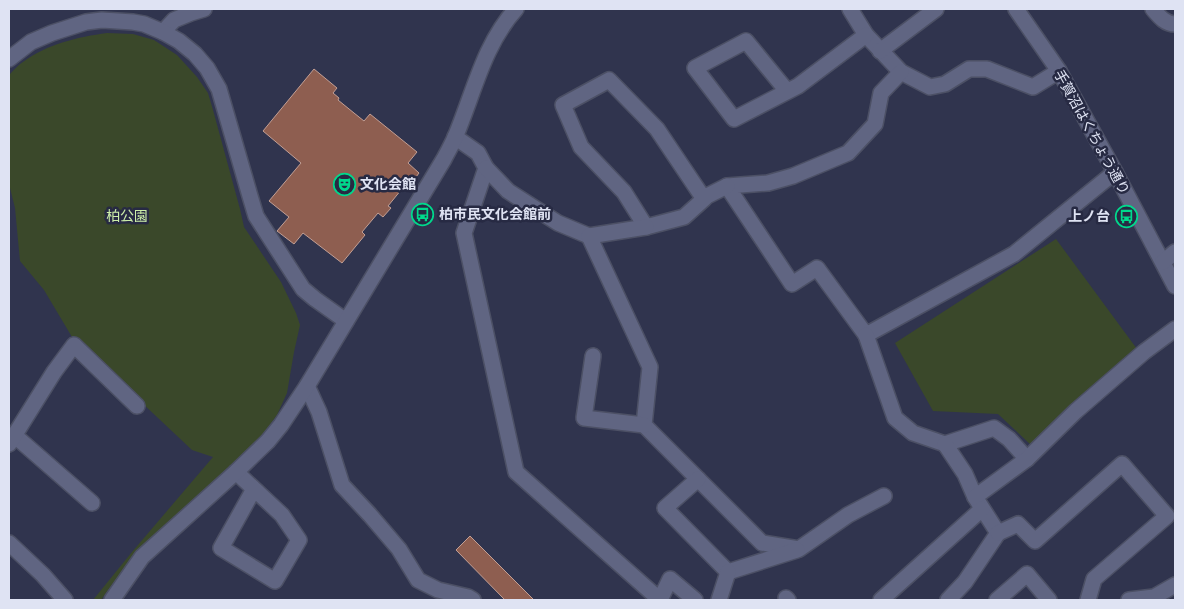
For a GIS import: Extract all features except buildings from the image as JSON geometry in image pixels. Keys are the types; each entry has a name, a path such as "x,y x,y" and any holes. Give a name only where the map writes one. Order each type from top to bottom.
{"street":[{"path":"163,32 174,20 204,9"},
{"path":"112,600 142,557 236,472 274,434 307,386 425,192 455,137 480,69 505,22 516,9"},
{"path":"850,9 866,35 901,72 930,87 945,84 969,68 987,70 1033,87 1059,71"},
{"path":"880,51 934,9"},
{"name":"手賀沼はくちょう通り","path":"1016,9 1059,71 1175,286"},
{"path":"1153,9 1159,17 1171,24 1175,24"},
{"path":"9,59 31,42 52,33 86,22 102,20 144,24 163,32 195,54 207,68 219,89 256,216 303,289 346,321"},
{"path":"787,91 746,41 694,68 734,119 798,86 866,35"},
{"path":"455,137 478,152 486,168 508,191 558,223 589,236 646,227 684,216 704,199 727,186 768,183 793,176 848,153 874,124 881,93 901,72"},
{"path":"646,227 624,192 581,147 563,105 609,80 657,130 704,199"},
{"path":"486,168 464,233 516,472 660,600 670,578 695,600"},
{"path":"866,335 1014,254 1115,172"},
{"path":"727,186 792,284 817,268 866,335 895,418 913,433 945,444 994,428 1009,439 1027,459"},
{"path":"589,236 650,367 644,425"},
{"path":"1163,262 1175,252"},
{"path":"881,600 978,503 1084,405 1144,352 1175,328"},
{"path":"92,503 12,439 54,372 74,346 137,406"},
{"path":"593,356 584,418 644,425 762,543 799,549"},
{"path":"307,386 319,412 342,485 398,548 418,580 438,590 468,597 473,600"},
{"path":"945,444 964,474 978,503 998,532"},
{"path":"948,600 965,582 998,532 1018,524 1035,542 1122,464 1167,516 1094,579 1088,600"},
{"path":"236,472 254,489 282,516 299,540 275,581 221,548 254,489"},
{"path":"698,479 665,508 728,572"},
{"path":"728,572 799,549 848,515 884,496"},
{"path":"9,543 43,575 65,600"},
{"path":"718,600 728,572"},
{"path":"997,600 1027,574 1049,600"},
{"path":"1129,600 1154,597 1175,585"}],"green space":[{"name":"柏公園","path":"107,33 133,34 154,40 177,55 197,77 208,93 244,227 281,282 300,325 287,393 277,415 258,441 134,554 101,600 93,600 213,457 192,450 72,337 44,290 20,261 15,208 9,184 9,75 19,65 42,50 74,39"},
{"path":"1056,239 1140,353 1031,445 998,414 933,411 895,343"}],"place":[{"name":"文化会館","path":"344,184"},
{"name":"柏市民文化会館前","path":"423,214"},
{"name":"上ノ台","path":"1126,216"}]}
